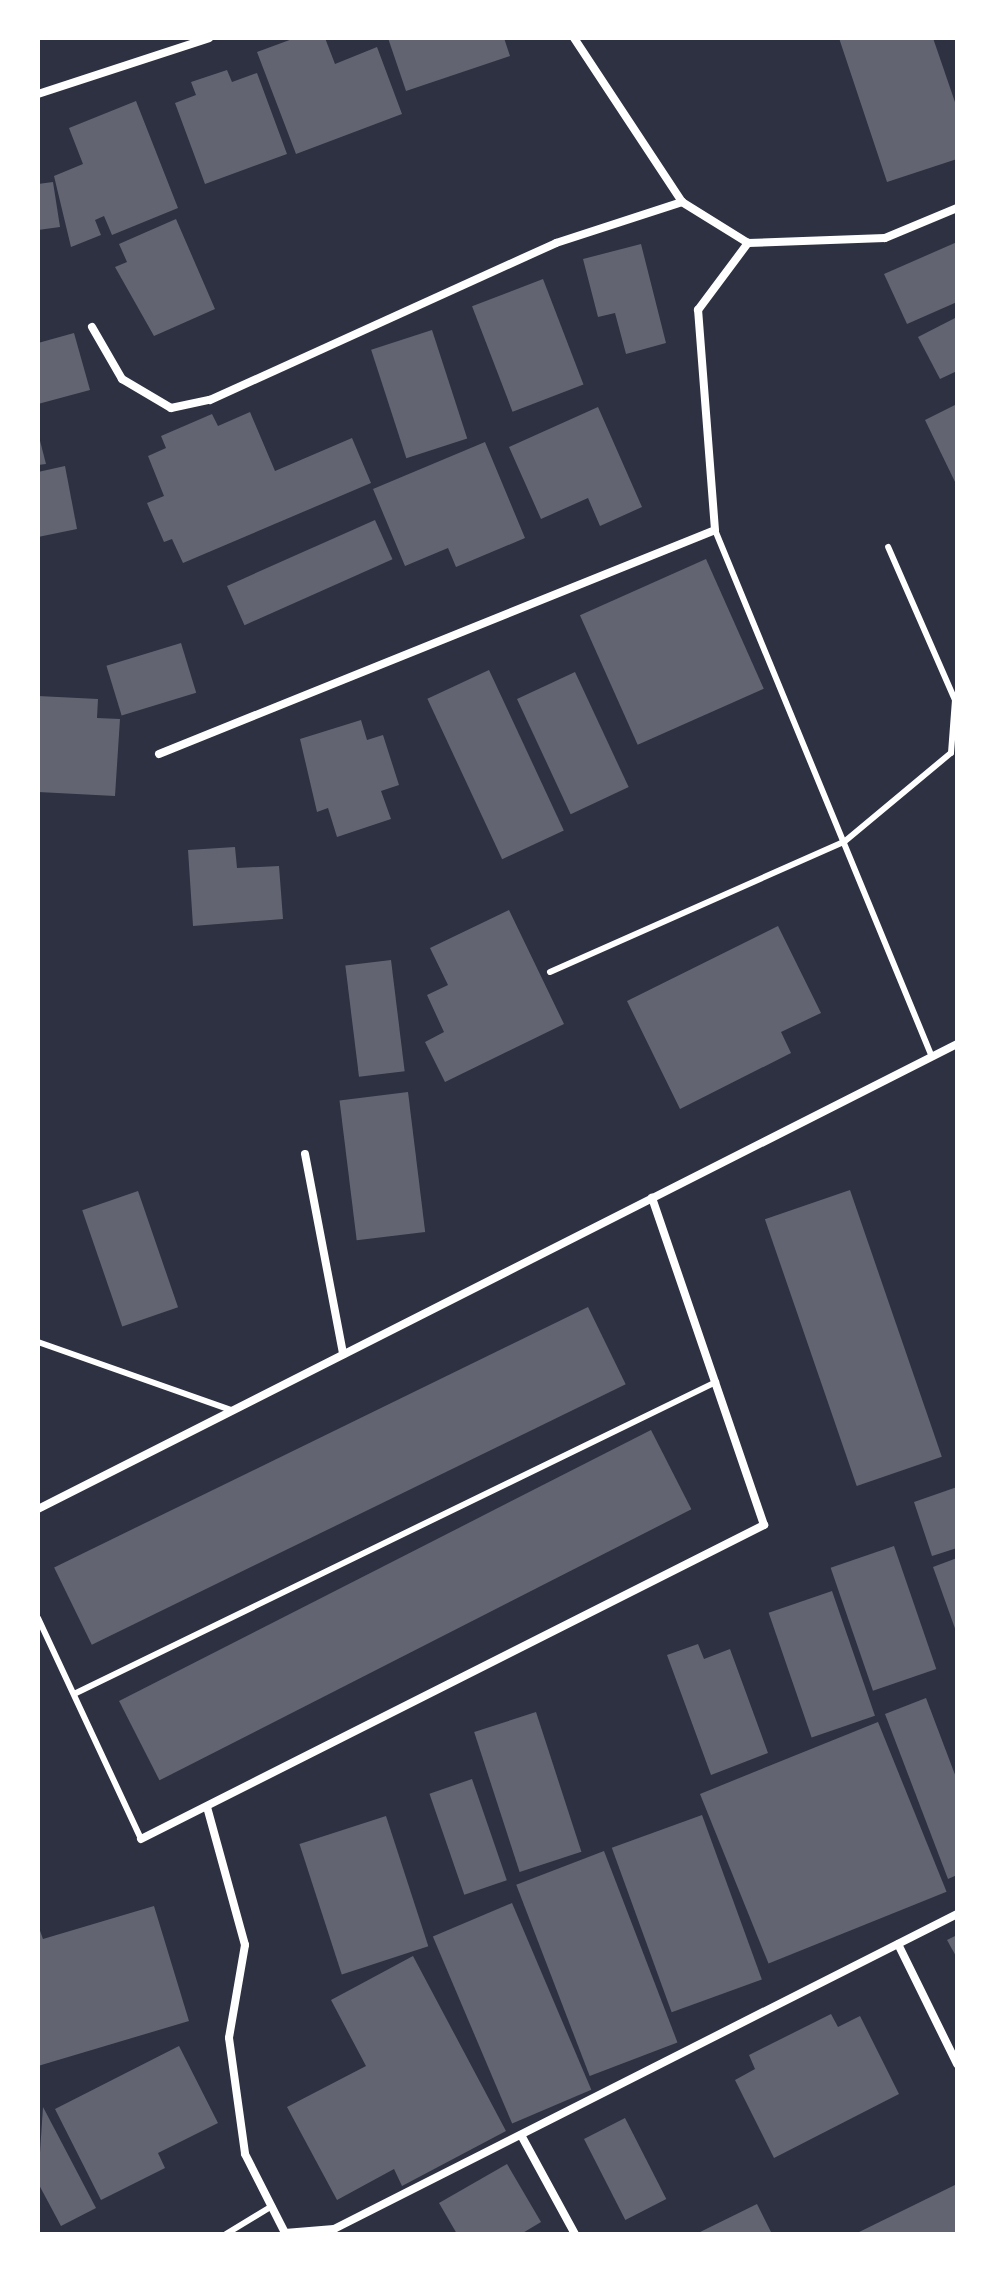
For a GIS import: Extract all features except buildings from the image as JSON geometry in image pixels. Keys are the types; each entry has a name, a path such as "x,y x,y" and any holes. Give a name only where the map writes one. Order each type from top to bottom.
{"street":[{"path":"38,94 209,38"},
{"path":"574,38 682,202 748,243 885,238 957,208"},
{"path":"92,327 122,379 171,408 197,402 556,243 682,202"},
{"path":"159,754 715,530 698,310 748,243"},
{"path":"38,1509 957,1044"},
{"path":"305,1154 343,1354"},
{"path":"141,1839 764,1525 652,1198"},
{"path":"207,1807 245,1945 229,2038 245,2154 285,2233 334,2229 957,1914"},
{"path":"898,1944 957,2064"},
{"path":"521,2135 575,2234"}],"lane":[{"path":"715,530 932,1057"},
{"path":"550,972 844,842 951,753 955,700 888,547"},
{"path":"38,1342 231,1410"},
{"path":"74,1694 716,1382"},
{"path":"38,1618 141,1839"},
{"path":"226,2234 272,2206"}]}
